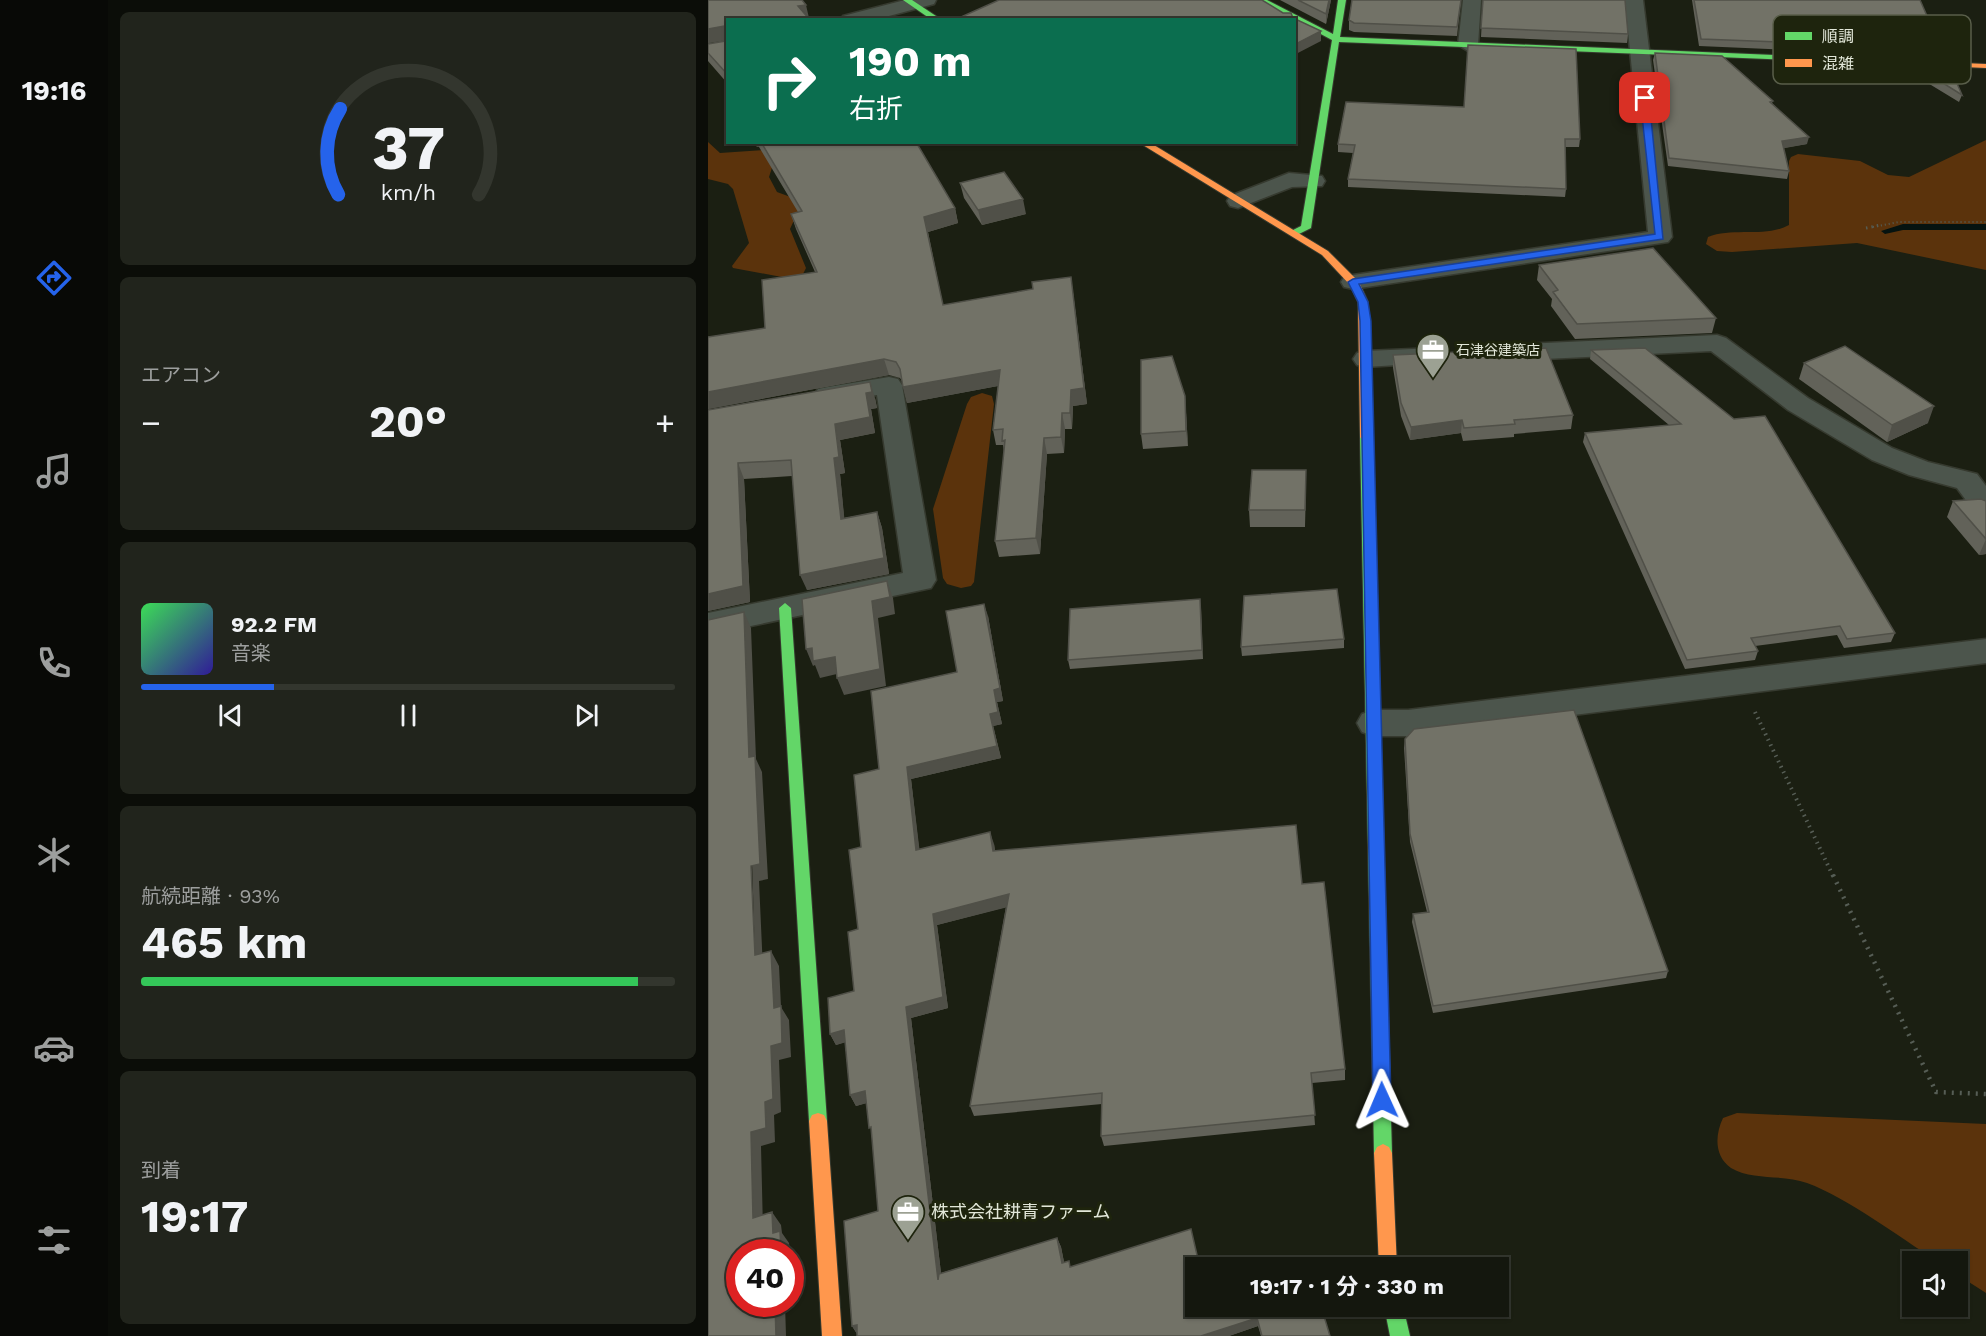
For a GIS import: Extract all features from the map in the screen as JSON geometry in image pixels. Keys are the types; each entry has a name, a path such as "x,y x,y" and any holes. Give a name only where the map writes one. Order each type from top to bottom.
{"street":[{"path":"1261,0 1296,18"},
{"path":"1294,233 1306,228 1342,0"},
{"path":"1468,45 1472,0"},
{"path":"1353,282 1660,237 1634,0"},
{"path":"857,18 916,2 936,18"},
{"path":"1296,18 1336,39 1773,57"},
{"path":"1971,65 1986,66"},
{"path":"1145,144 1325,253 1353,282 1363,302 1387,1257"},
{"path":"1239,201 1289,180 1314,181"},
{"path":"1366,358 1717,343 1798,404 1882,454 1919,469 1977,476 1986,507"},
{"path":"708,624 920,580 889,384 798,400"},
{"path":"785,608 832,1336"},
{"path":"1374,723 1408,723 1986,651"},
{"path":"1396,1317 1400,1336"}],"path":[{"path":"1866,228 1899,222 1986,222"},
{"path":"1740,682 1936,1092 1986,1094"}],"shaded area":[{"path":"1986,140 1986,270 1857,243 1732,252 1717,251 1706,244 1708,237 1718,234 1770,231 1789,225 1789,161 1791,157 1798,154 1860,161 1888,175 1909,177"},
{"path":"708,142 720,153 778,149 769,177 777,192 796,199 801,205 790,229 806,268 802,276 787,278 733,268 732,266 749,243 733,189 728,184 708,179"},
{"path":"982,393 992,396 994,404 974,582 971,586 961,588 947,584 943,578 933,509 967,404 971,397"},
{"path":"1737,1113 1986,1124 1986,1293 1968,1281 1968,1251 1922,1251 1856,1208 1807,1183 1749,1175 1731,1168 1721,1158 1718,1145 1718,1131 1723,1118"}],"building":[{"path":"708,0 802,0 806,5 798,6 808,18 726,18 726,73 708,53 708,44 725,41 725,26 708,29"},
{"path":"999,0 1262,0 1283,13 1291,13 1293,18 963,18 961,17"},
{"path":"1298,0 1329,0 1326,14"},
{"path":"1352,0 1461,0 1457,27 1354,23 1349,20"},
{"path":"1483,0 1625,0 1628,34 1481,28"},
{"path":"1694,0 1920,0 1927,15 1773,15 1773,42 1701,39"},
{"path":"1296,19 1321,31 1296,44"},
{"path":"1468,45 1576,49 1580,139 1565,139 1566,189 1348,179 1355,145 1338,144 1346,102 1464,107"},
{"path":"1655,53 1722,56 1773,101 1770,102 1809,137 1782,141 1789,171 1669,158"},
{"path":"1944,84 1957,84 1962,95"},
{"path":"762,144 917,144 955,208 924,217 943,305 1033,289 1032,282 1071,277 1084,388 1071,390 1070,413 1062,413 1061,437 1044,438 1036,538 995,541 1005,440 1002,441 1003,429 993,430 1000,370 903,387 900,369 896,362 884,359 708,392 708,337 765,328 762,280 817,272 791,214 802,211"},
{"path":"1004,172 1023,199 978,210 960,183"},
{"path":"1653,248 1716,318 1577,324 1553,292 1558,290 1539,265"},
{"path":"1845,346 1934,406 1892,425 1804,363"},
{"path":"1546,348 1573,415 1514,420 1515,424 1464,428 1462,420 1411,427 1401,403 1393,355"},
{"path":"1645,348 1734,419 1765,416 1895,633 1847,639 1840,626 1751,638 1758,651 1687,660 1585,433 1681,424 1591,350"},
{"path":"1172,356 1185,396 1186,431 1141,434 1141,360"},
{"path":"870,382 872,392 866,393 870,417 835,424 839,457 834,458 841,519 877,512 884,558 800,575 791,460 738,463 743,586 708,594 708,410"},
{"path":"1252,470 1306,470 1305,510 1249,510"},
{"path":"1981,499 1986,501 1986,539 1953,501"},
{"path":"887,581 890,597 872,601 880,669 837,678 835,657 813,661 812,648 806,649 802,599"},
{"path":"1337,589 1344,639 1241,647 1244,596"},
{"path":"1200,599 1202,650 1068,660 1070,609"},
{"path":"984,604 1000,688 994,690 998,712 990,714 997,746 907,767 916,850 990,832 993,851 1296,825 1302,884 1324,882 1345,1069 1311,1073 1315,1115 1101,1136 1102,1093 970,1106 1009,894 933,914 943,997 906,1007 938,1280 939,1274 1057,1238 1062,1263 1069,1261 1070,1267 1191,1229 1197,1257 1185,1257 1185,1317 1324,1317 1330,1336 1262,1336 1257,1318 1201,1336 857,1336 857,1325 852,1326 844,1221 878,1211 871,1127 869,1128 865,1091 850,1095 844,1030 830,1034 828,998 854,991 848,932 858,929 849,850 861,847 854,775 879,769 871,691 957,672 946,611"},
{"path":"744,612 749,757 755,756 760,864 751,866 755,955 771,951 774,1008 781,1006 782,1043 771,1046 773,1099 765,1102 766,1128 751,1132 753,1218 772,1212 773,1233 780,1231 780,1239 726,1239 726,1317 775,1317 776,1336 708,1336 708,620"},
{"path":"1574,710 1668,971 1433,1006 1413,914 1429,912 1410,834 1405,739 1414,729"}],"waterway":[{"path":"1885,231 1903,227 1986,227"}],"traffic: fast":[{"path":"907,0 935,18"},
{"path":"1261,0 1296,18"},
{"path":"1294,233 1306,228 1342,0"},
{"path":"1296,18 1336,39 1773,57"},
{"path":"1366,437 1383,1153"},
{"path":"785,608 818,1121"},
{"path":"1396,1317 1400,1336"}],"traffic: slow":[{"path":"1971,65 1986,66"},
{"path":"1145,144 1325,253 1355,284 1363,302 1366,437"},
{"path":"818,1121 832,1336"},
{"path":"1383,1153 1388,1257"}],"place":[{"name":"石津谷建築店","path":"1433,379"},
{"name":"株式会社耕青ファーム","path":"908,1241"}],"route":[{"path":"1382,1100 1365,321 1363,302 1353,282 1660,237 1645,98"}]}
